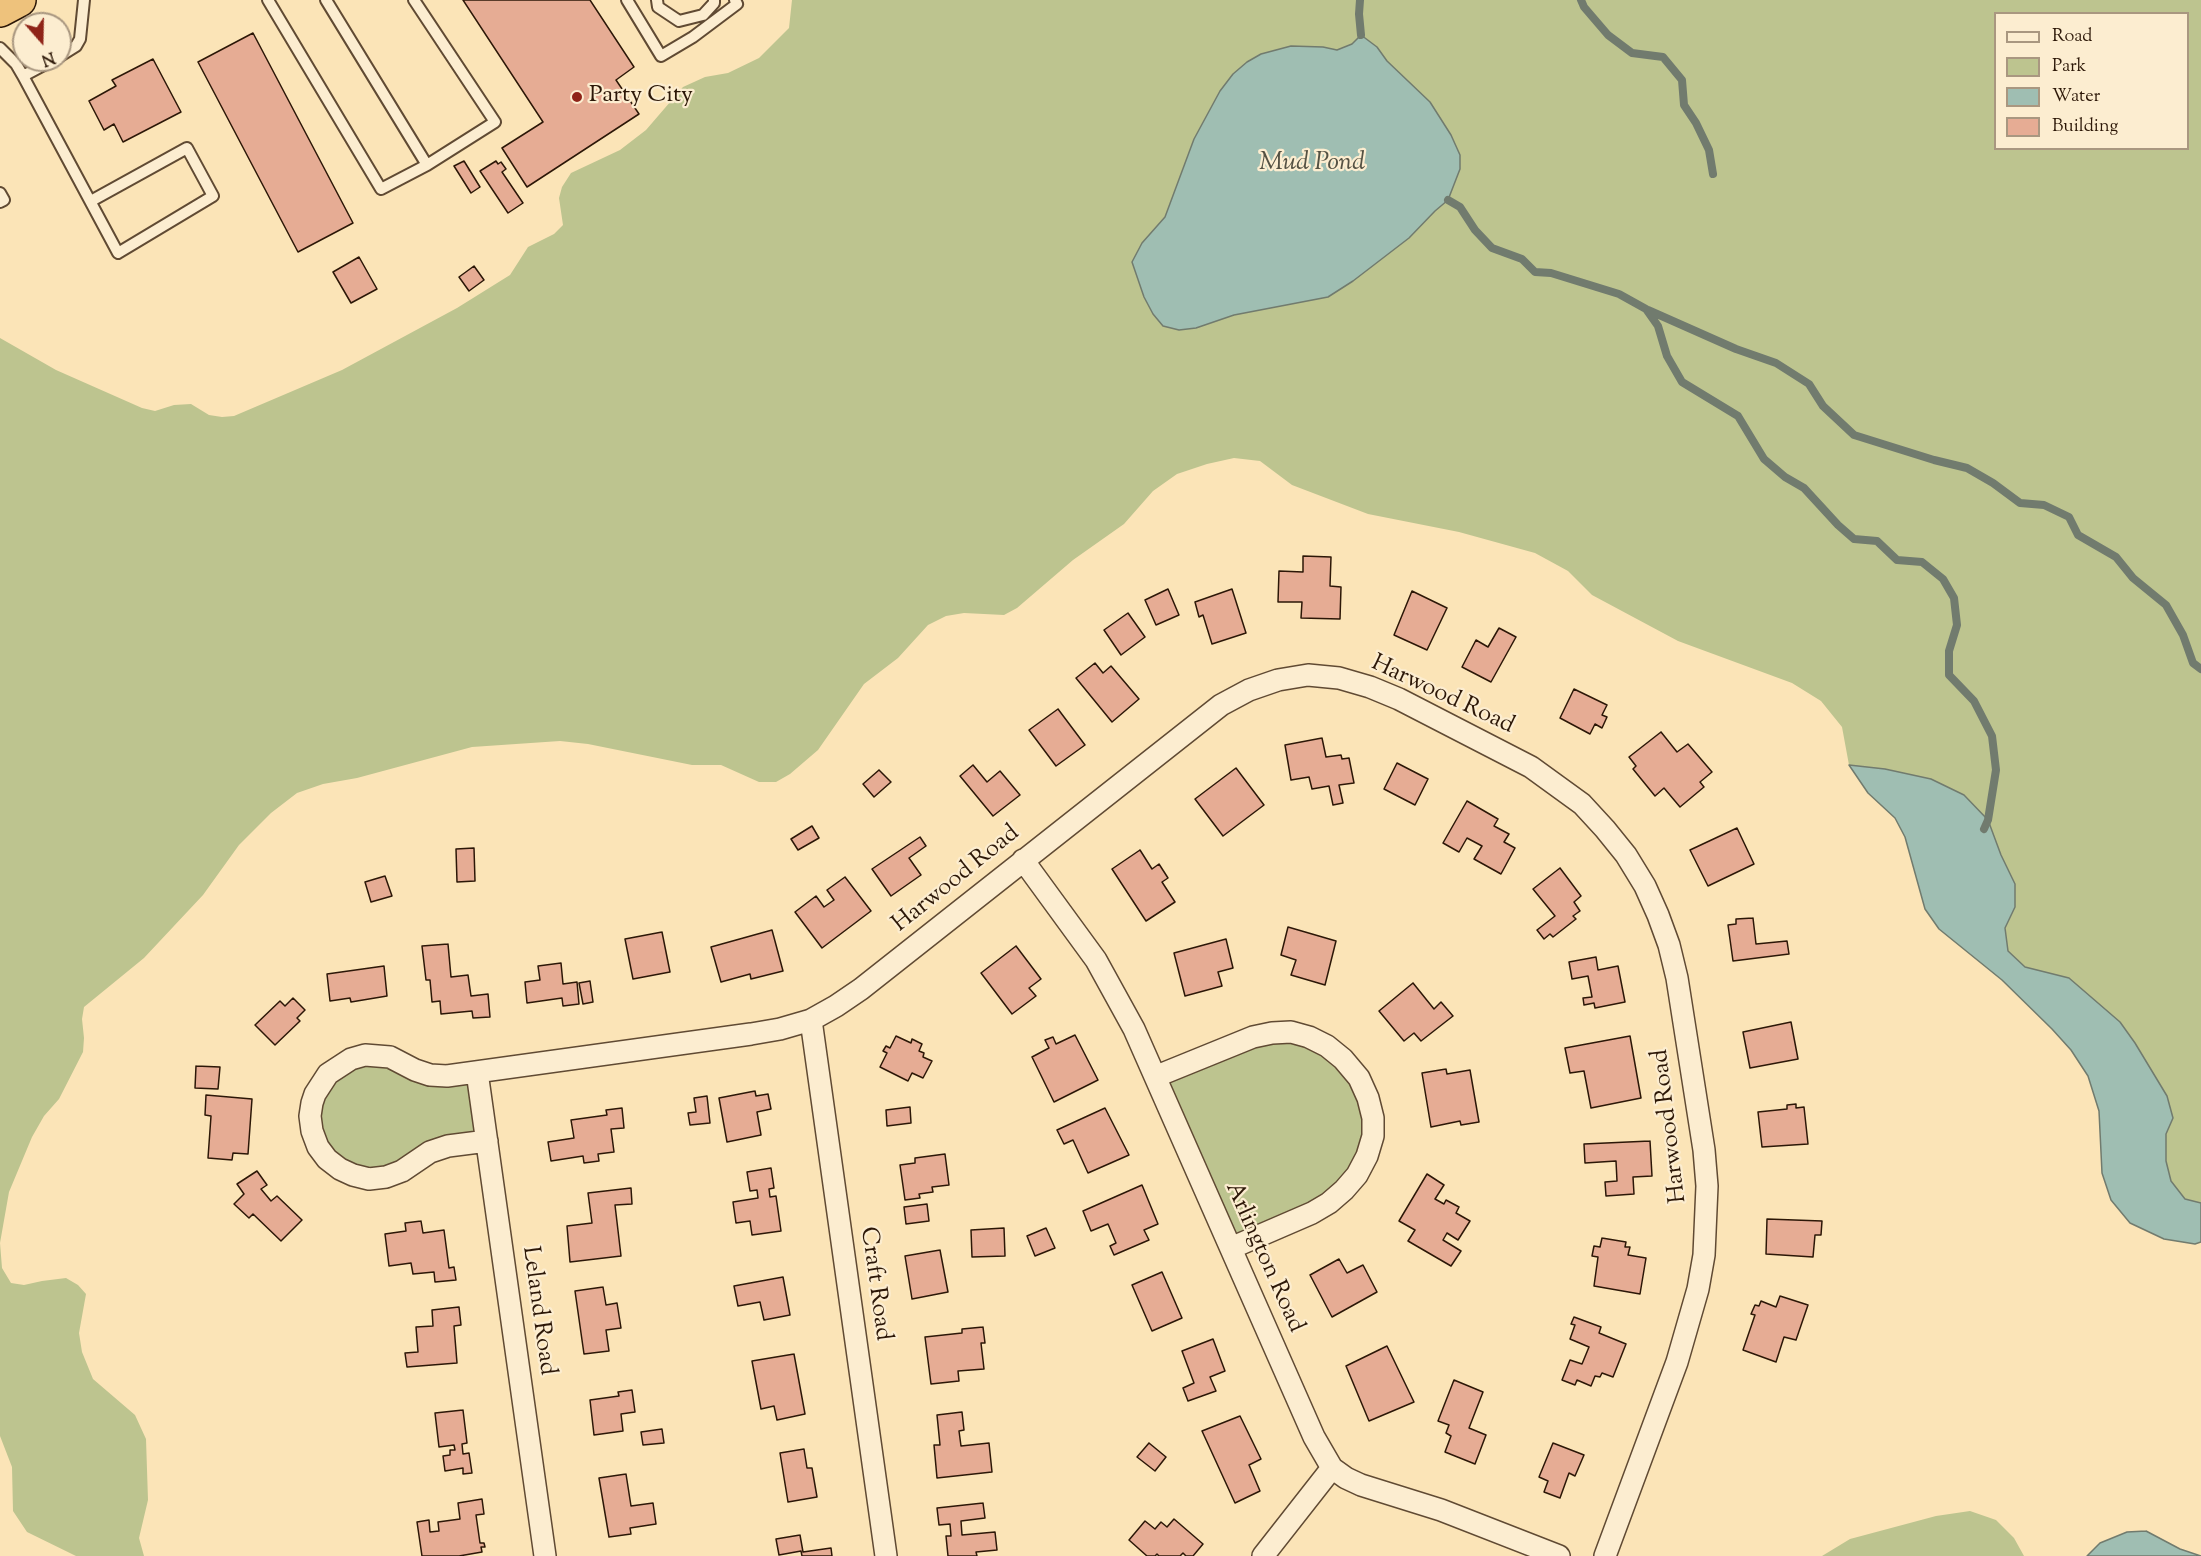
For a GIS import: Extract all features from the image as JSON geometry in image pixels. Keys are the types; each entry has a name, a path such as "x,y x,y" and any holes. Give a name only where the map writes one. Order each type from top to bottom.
{"highway":[{"path":"0,10 19,0"}],"street":[{"name":"Harwood Road","path":"487,1141 439,1149 430,1152 402,1171 386,1177 369,1179 353,1175 333,1164 318,1147 312,1131 310,1116 315,1094 327,1074 351,1059 377,1055 390,1057 430,1075 447,1076 751,1034 811,1020 861,989 1221,705 1249,690 1278,680 1308,675 1339,678 1370,687 1399,699 1531,767 1582,804 1626,855 1645,886 1669,945 1677,978 1704,1150 1707,1186 1704,1255 1688,1326 1666,1393 1605,1556"},
{"name":"Arlington Road","path":"1023,860 1096,960 1134,1029 1157,1076 1314,1437 1332,1468 1361,1485 1441,1510 1559,1556"},
{"name":"Craft Road","path":"811,1020 886,1556"},
{"path":"1157,1076 1253,1037 1291,1032 1309,1037 1327,1046 1343,1059 1359,1078 1368,1098 1373,1118 1373,1136 1367,1156 1357,1175 1344,1190 1329,1203 1312,1213 1231,1248"},
{"name":"Leland Road","path":"477,1072 545,1556"},
{"path":"1263,1556 1332,1468"}],"lane":[{"path":"72,48 80,39 84,0"},
{"path":"326,0 427,165"},
{"path":"271,1 381,189 427,165 495,122 414,0"},
{"path":"627,0 661,56 693,37 737,4 735,0"},
{"path":"657,0 658,7 679,21 703,15 714,0"},
{"path":"0,48 16,64 23,76 118,253 213,196 187,148 91,201"},
{"path":"23,76 30,72"},
{"path":"0,193 4,200 0,202"}],"green space":[{"path":"792,0 2201,0 2201,1203 2185,1199 2171,1181 2166,1161 2166,1134 2173,1118 2154,1075 2135,1043 2069,978 2025,967 2008,951 2005,928 2015,907 2015,884 2001,855 1931,779 1885,769 1849,765 1842,727 1821,701 1792,683 1678,641 1592,595 1568,571 1535,553 1459,532 1368,514 1292,485 1260,461 1234,458 1177,474 1153,491 1124,524 1073,560 1017,608 1004,615 964,613 946,616 928,625 898,658 864,684 818,750 790,774 776,782 759,782 721,765 692,765 588,744 560,741 472,747 357,778 323,784 297,793 271,813 239,845 203,895 144,958 84,1007 83,1052 59,1099 44,1116 32,1137 9,1192 0,1243 0,338 56,370 142,408 155,411 174,405 191,404 209,415 234,416 342,370 457,308 510,275 528,247 554,234 563,225 559,198 562,187 571,173 620,150 646,130 683,87 705,77 728,73 759,58 789,28","holes":["1352,44 1377,47 1387,61 1430,102 1451,135 1460,155 1448,200 1328,297 1234,315 1196,328 1179,330 1163,326 1144,297 1132,262 1142,243 1165,217 1194,139 1220,91 1233,74 1247,62 1323,47 1337,50"]},
{"path":"1309,1037 1368,1098 1357,1175 1231,1248 1157,1076 1232,1044"},
{"path":"402,1062 477,1072 487,1141 353,1175 340,1169 310,1116 339,1065"},
{"path":"0,1243 2,1268 11,1283 24,1285 66,1278 78,1285 86,1294 79,1333 82,1352 93,1379 135,1415 146,1439 148,1500 139,1538 144,1556 76,1556 27,1532 13,1511 12,1467 0,1436"},
{"path":"1970,1511 1996,1520 2014,1538 2024,1556 1822,1556 1850,1539 1936,1516"}],"water":[{"name":"Mud Pond","path":"1361,35 1377,47 1387,61 1430,102 1451,135 1460,155 1460,169 1448,200 1409,238 1328,297 1234,315 1196,328 1179,330 1163,326 1144,297 1132,262 1142,243 1165,217 1194,139 1220,91 1233,74 1261,54 1291,46 1337,50 1352,44"},
{"path":"1849,765 1885,769 1931,779 1964,795 1988,820 2015,884 2015,907 2005,928 2008,951 2025,967 2069,978 2120,1022 2135,1043 2167,1096 2173,1118 2166,1134 2166,1161 2171,1181 2185,1199 2201,1203 2201,1242 2195,1244 2164,1239 2130,1223 2111,1200 2102,1173 2099,1111 2088,1076 2071,1050 2052,1029 2002,980 1939,929 1925,909 1905,837 1895,818 1868,793"},
{"path":"2146,1531 2180,1549 2201,1556 2087,1556 2100,1543 2127,1532"}],"building":[{"name":"Party City","path":"463,0 590,0 634,67 616,80 639,114 527,187 502,148 543,122"},
{"path":"253,33 353,223 298,252 198,62"},
{"path":"153,59 181,112 123,142 114,124 104,130 89,101 116,86 112,80"},
{"path":"464,161 480,187 471,193 454,166"},
{"path":"496,161 498,164 501,162 506,169 502,172 523,203 508,213 480,171"},
{"path":"359,257 377,289 351,303 333,272"},
{"path":"474,266 484,280 469,291 459,277"},
{"path":"1303,556 1331,557 1330,586 1341,587 1340,619 1301,618 1302,602 1278,602 1279,571 1303,572"},
{"path":"1168,589 1179,615 1156,625 1145,600"},
{"path":"1232,589 1246,633 1212,644 1203,615 1199,617 1195,602"},
{"path":"1412,591 1447,608 1427,650 1394,635"},
{"path":"1128,613 1145,637 1121,655 1104,630"},
{"path":"1499,628 1516,637 1491,682 1462,667 1476,640 1488,647"},
{"path":"1095,663 1103,673 1111,666 1139,699 1112,722 1076,678"},
{"path":"1574,689 1607,705 1602,715 1607,717 1602,728 1595,724 1590,734 1560,718"},
{"path":"1058,709 1085,745 1056,766 1029,730"},
{"path":"1661,732 1677,752 1688,744 1712,772 1700,782 1704,787 1680,807 1664,788 1655,796 1633,769 1636,766 1629,757"},
{"path":"1322,738 1326,757 1341,755 1342,759 1349,758 1354,783 1339,785 1343,803 1333,805 1329,786 1312,789 1309,777 1291,780 1285,745"},
{"path":"1397,763 1428,779 1415,805 1384,789"},
{"path":"973,765 987,782 1000,771 1020,795 993,816 960,776"},
{"path":"1236,768 1264,805 1223,836 1195,799"},
{"path":"879,770 891,782 874,797 863,784"},
{"path":"1467,801 1498,819 1494,826 1509,834 1504,842 1515,848 1501,874 1474,859 1482,846 1467,838 1459,852 1443,843"},
{"path":"812,826 819,838 798,850 791,839"},
{"path":"1737,828 1754,864 1708,886 1690,850"},
{"path":"920,837 926,846 909,858 921,875 891,896 872,869"},
{"path":"474,848 475,881 457,882 456,849"},
{"path":"1140,850 1152,869 1159,864 1168,878 1162,882 1175,902 1146,921 1112,869"},
{"path":"1560,868 1581,896 1574,902 1580,911 1573,916 1576,919 1553,937 1550,934 1544,939 1537,930 1555,916 1533,889"},
{"path":"385,876 392,896 371,902 365,882"},
{"path":"845,877 871,911 822,948 795,912 816,896 824,907 834,900 827,890"},
{"path":"1753,918 1756,944 1787,941 1789,954 1733,961 1728,925 1736,924 1736,919"},
{"path":"1288,927 1336,941 1325,985 1291,975 1296,960 1281,955"},
{"path":"772,930 783,971 751,979 750,974 721,982 711,947"},
{"path":"662,932 670,972 633,979 625,939"},
{"path":"1226,939 1233,968 1218,972 1222,986 1185,996 1174,953"},
{"path":"448,944 451,977 468,975 471,996 488,994 490,1017 473,1018 472,1011 441,1014 440,1001 432,1002 430,980 426,980 422,946"},
{"path":"1016,946 1041,979 1029,988 1036,996 1012,1014 981,973"},
{"path":"1596,957 1598,970 1618,966 1625,1002 1595,1008 1594,1003 1584,1005 1583,998 1592,997 1588,976 1572,979 1569,962"},
{"path":"561,963 563,984 577,982 579,1004 563,1006 562,998 527,1003 525,982 540,980 538,966"},
{"path":"384,966 387,996 351,1002 350,998 330,1001 327,974"},
{"path":"590,981 593,1002 583,1004 579,983"},
{"path":"1413,983 1434,1009 1441,1002 1453,1016 1421,1041 1414,1033 1404,1041 1379,1011"},
{"path":"293,998 305,1010 297,1018 300,1021 275,1045 255,1025 280,1001 285,1006"},
{"path":"1791,1022 1798,1059 1750,1068 1743,1032"},
{"path":"1075,1035 1098,1080 1054,1102 1032,1057 1049,1048 1045,1040 1053,1037 1056,1044"},
{"path":"896,1036 911,1043 912,1039 922,1044 919,1051 924,1053 923,1057 932,1061 923,1078 912,1073 908,1081 880,1067 887,1053 883,1051 886,1046 890,1048"},
{"path":"1630,1036 1641,1098 1591,1108 1584,1071 1570,1073 1565,1048"},
{"path":"196,1066 220,1067 218,1089 195,1088"},
{"path":"1446,1069 1447,1074 1470,1070 1479,1122 1461,1125 1460,1121 1431,1127 1422,1073"},
{"path":"755,1091 756,1096 768,1094 771,1109 757,1112 761,1135 727,1142 719,1098"},
{"path":"206,1095 252,1099 248,1154 233,1153 232,1160 208,1158 211,1116 205,1115"},
{"path":"707,1096 710,1123 690,1125 688,1113 696,1112 694,1098"},
{"path":"1796,1104 1796,1108 1804,1107 1808,1144 1762,1147 1758,1112 1787,1109 1787,1105"},
{"path":"910,1107 911,1123 887,1126 886,1110"},
{"path":"622,1108 624,1128 611,1129 614,1152 598,1154 599,1161 584,1163 583,1156 551,1161 548,1142 574,1138 571,1120 607,1115 606,1110"},
{"path":"1105,1108 1129,1155 1088,1173 1073,1140 1064,1144 1057,1130"},
{"path":"1650,1141 1652,1176 1633,1177 1634,1194 1606,1196 1605,1182 1617,1181 1616,1161 1585,1163 1584,1144"},
{"path":"945,1154 949,1185 932,1187 933,1192 919,1194 920,1198 905,1200 900,1165 915,1163 915,1158"},
{"path":"771,1168 774,1188 769,1189 770,1197 776,1196 781,1231 752,1235 750,1221 736,1223 733,1202 758,1198 757,1190 750,1191 747,1172"},
{"path":"257,1171 267,1185 261,1189 271,1201 277,1196 302,1220 281,1241 253,1214 249,1218 234,1204 244,1194 237,1184"},
{"path":"1427,1174 1444,1185 1435,1199 1444,1204 1446,1200 1459,1207 1456,1213 1470,1221 1458,1240 1447,1233 1443,1240 1461,1251 1451,1266 1408,1241 1415,1230 1399,1221"},
{"path":"1142,1185 1158,1224 1144,1230 1149,1240 1114,1255 1110,1246 1116,1243 1108,1224 1091,1231 1083,1211"},
{"path":"631,1188 632,1204 615,1205 621,1256 570,1262 567,1226 592,1223 588,1193"},
{"path":"927,1204 929,1221 906,1224 904,1207"},
{"path":"1767,1219 1822,1221 1821,1235 1815,1235 1813,1257 1766,1254"},
{"path":"421,1221 423,1233 444,1230 449,1268 454,1267 456,1280 435,1282 434,1272 413,1274 411,1263 389,1266 385,1234 406,1231 405,1223"},
{"path":"1004,1228 1005,1256 972,1257 971,1230"},
{"path":"1046,1228 1055,1248 1035,1256 1027,1236"},
{"path":"1602,1238 1626,1242 1625,1247 1630,1247 1628,1255 1646,1258 1640,1294 1594,1286 1598,1257 1592,1256 1594,1246 1600,1247"},
{"path":"940,1250 948,1292 912,1299 905,1256"},
{"path":"1339,1259 1347,1273 1363,1265 1377,1292 1332,1317 1310,1275"},
{"path":"1162,1272 1182,1318 1152,1331 1132,1285"},
{"path":"783,1277 790,1315 764,1320 760,1302 738,1306 734,1286"},
{"path":"603,1287 606,1305 617,1303 621,1328 606,1330 609,1351 584,1354 575,1291"},
{"path":"1780,1296 1808,1305 1796,1340 1784,1337 1776,1362 1743,1350 1755,1315 1751,1314 1755,1305 1759,1306 1761,1301 1776,1307"},
{"path":"459,1307 461,1325 454,1326 457,1363 407,1367 405,1353 418,1352 416,1327 433,1326 432,1310"},
{"path":"1574,1317 1601,1327 1599,1333 1626,1344 1613,1377 1602,1373 1600,1377 1595,1376 1591,1386 1577,1380 1575,1385 1562,1380 1570,1360 1582,1364 1589,1347 1570,1339 1575,1325 1571,1324"},
{"path":"983,1327 985,1343 981,1343 984,1369 958,1371 959,1381 931,1384 925,1337 962,1333 962,1329"},
{"path":"1213,1339 1225,1371 1210,1377 1216,1391 1188,1401 1183,1388 1194,1383 1182,1351"},
{"path":"1387,1346 1414,1402 1369,1421 1346,1366"},
{"path":"794,1354 805,1414 777,1420 774,1406 761,1409 752,1361"},
{"path":"1454,1380 1483,1392 1469,1428 1486,1435 1475,1464 1445,1452 1451,1436 1446,1433 1449,1425 1438,1421"},
{"path":"632,1390 635,1412 621,1414 623,1431 594,1435 590,1400 619,1396 618,1392"},
{"path":"463,1410 467,1443 462,1444 463,1454 469,1453 472,1473 463,1474 463,1468 445,1471 443,1456 450,1455 450,1450 455,1450 454,1445 439,1447 435,1413"},
{"path":"962,1412 964,1430 959,1431 961,1446 989,1443 992,1472 937,1478 934,1445 940,1445 937,1415"},
{"path":"1240,1416 1261,1459 1249,1465 1260,1491 1235,1503 1202,1431"},
{"path":"662,1429 664,1443 643,1445 641,1432"},
{"path":"1149,1443 1166,1457 1155,1471 1137,1457"},
{"path":"1553,1443 1584,1455 1575,1476 1569,1473 1560,1498 1544,1492 1548,1481 1539,1477"},
{"path":"804,1449 807,1468 812,1468 817,1497 788,1502 780,1453"},
{"path":"626,1474 631,1506 653,1503 656,1524 630,1528 631,1534 609,1537 599,1478"},
{"path":"482,1499 484,1514 476,1515 480,1543 484,1543 485,1547 481,1547 482,1552 459,1556 422,1556 417,1522 429,1520 430,1532 439,1531 438,1522 460,1519 458,1503"},
{"path":"983,1503 985,1518 961,1521 962,1535 995,1532 997,1550 976,1552 977,1556 948,1556 946,1536 951,1536 950,1524 939,1525 937,1508"},
{"path":"1174,1519 1203,1544 1193,1556 1186,1556 1183,1553 1180,1556 1159,1556 1157,1554 1147,1556 1129,1540 1145,1521 1155,1529 1161,1522 1167,1527"},
{"path":"800,1535 803,1552 831,1548 832,1556 802,1556 801,1551 779,1555 776,1539"}],"waterway":[{"path":"1360,0 1361,35"},
{"path":"1581,0 1584,7 1608,35 1632,53 1663,57 1682,80 1684,105 1709,150 1713,174"},
{"path":"1448,200 1460,207 1475,230 1492,248 1522,259 1535,272 1551,273 1619,294 1646,309 1658,326 1667,356 1682,382 1738,416 1764,459 1785,477 1804,488 1854,539 1877,541 1897,560 1922,562 1943,579 1954,598 1957,625 1949,651 1949,675 1974,701 1992,736 1996,770 1988,820 1984,829"},
{"path":"1648,310 1736,349 1776,363 1809,384 1823,406 1854,435 1967,468 1993,483 2020,503 2044,505 2069,517 2078,535 2116,557 2133,578 2166,605 2183,635 2193,663 2201,669"}],"place":[{"name":"Party City","path":"577,97"}]}
